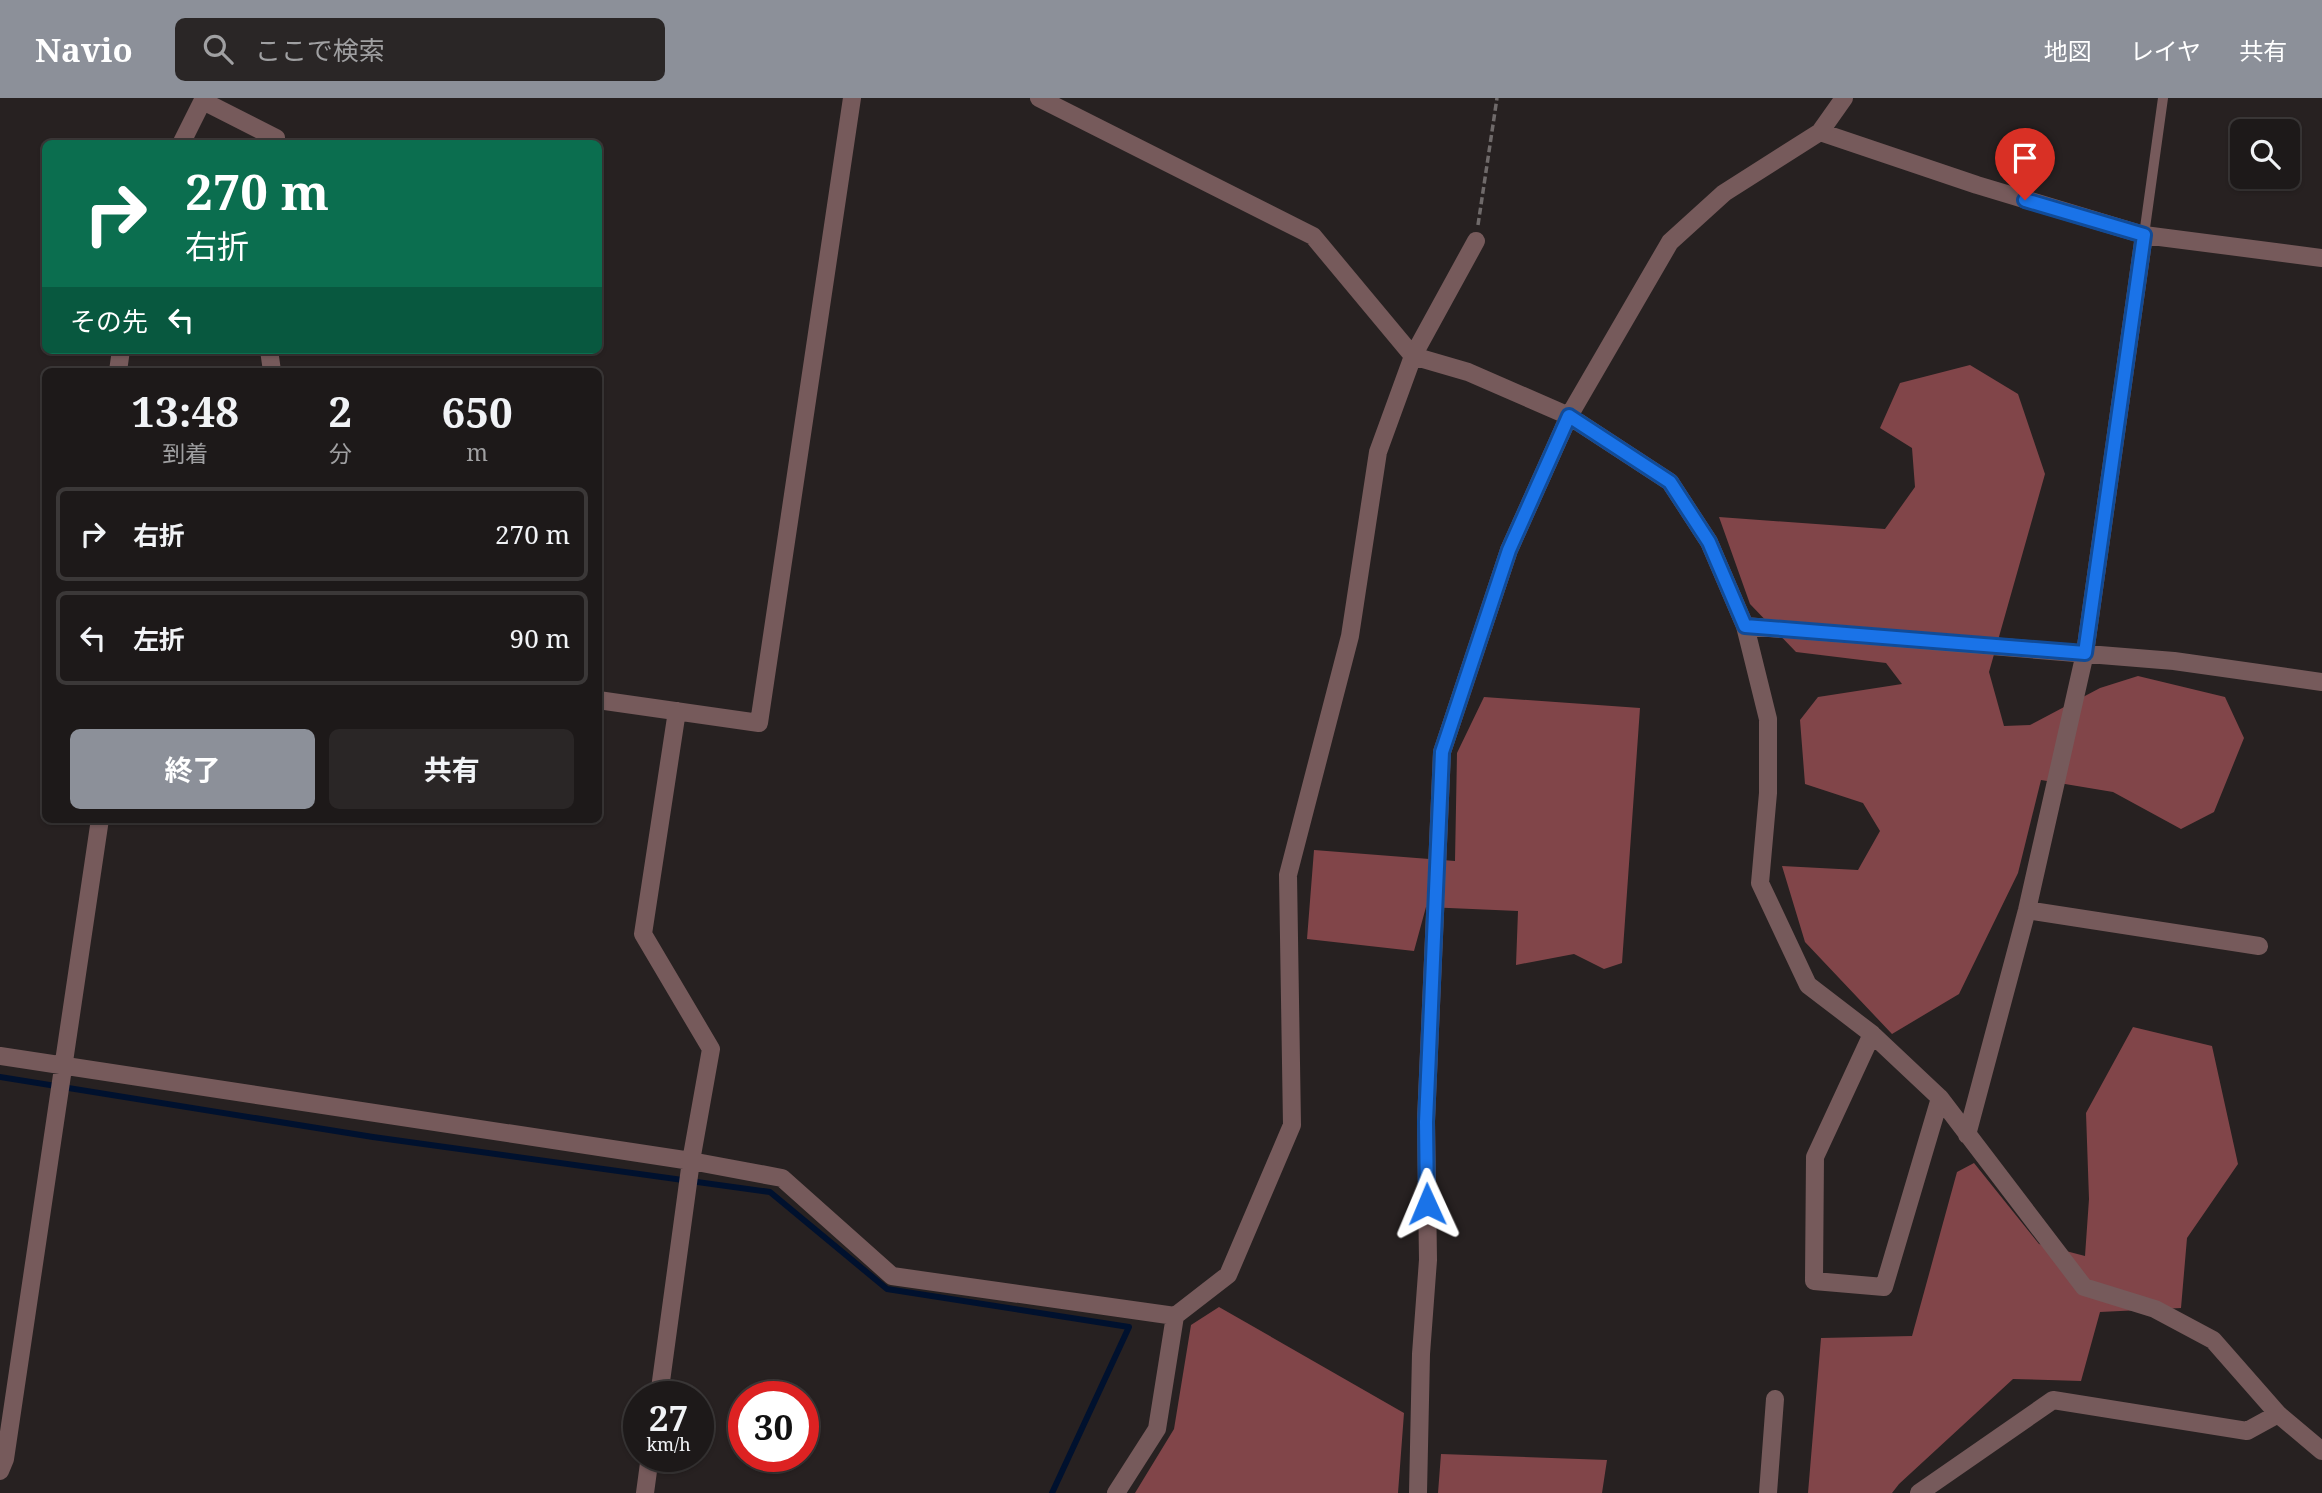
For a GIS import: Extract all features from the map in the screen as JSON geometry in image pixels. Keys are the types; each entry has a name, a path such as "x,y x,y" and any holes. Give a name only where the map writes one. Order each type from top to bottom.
{"street":[{"path":"602,700 759,723 852,98"},
{"path":"1039,98 1313,236 1413,356 1468,372 1569,416 1670,482 1709,542 1745,626 1768,719 1768,793 1760,883 1808,985 1872,1034 1940,1098 2084,1287 2155,1309 2213,1340 2278,1414 2322,1451"},
{"path":"1418,1493 1421,1354 1428,1260 1426,1122 1442,752 1509,550 1569,416 1670,242 1724,192 1820,132 1844,98"},
{"path":"183,140 204,100 276,140"},
{"path":"1820,132 1977,185 2144,235 2322,258"},
{"path":"1967,1135 2027,910 2085,653 2144,235"},
{"path":"1116,1493 1157,1429 1175,1316 1228,1275 1292,1125 1288,875 1350,636 1378,452 1413,356 1476,241"},
{"path":"1745,626 2174,661 2322,682"},
{"path":"661,1381 691,1161 711,1049 643,934 677,711"},
{"path":"0,1471 5,1459 99,823"},
{"path":"2027,910 2259,946"},
{"path":"1872,1034 1815,1157 1814,1281 1884,1287 1940,1098"},
{"path":"0,1056 691,1161 782,1178 892,1276 1175,1316"},
{"path":"1768,1493 1775,1399"},
{"path":"1919,1493 2053,1400 2247,1431 2278,1414"},
{"path":"645,1493 648,1472"}],"lane":[{"path":"2144,235 2163,98"}],"path":[{"path":"1476,241 1497,98"}],"shaded area":[{"path":"1970,365 2018,394 2045,474 1989,672 2004,726 2030,725 2100,688 2138,676 2225,697 2244,738 2214,812 2181,829 2113,792 2041,780 2018,873 1959,994 1892,1034 1805,942 1782,866 1858,870 1880,831 1863,803 1805,784 1800,720 1818,697 1902,684 1886,663 1796,652 1750,604 1719,517 1885,529 1915,487 1912,448 1880,428 1900,383"},
{"path":"1484,697 1640,708 1622,963 1604,969 1574,954 1516,965 1518,911 1426,907 1414,951 1307,939 1314,850 1455,861 1457,753"},
{"path":"2133,1027 2212,1046 2238,1164 2187,1238 2181,1308 2100,1312 2081,1381 2013,1379 1892,1493 1808,1493 1821,1338 1912,1336 1957,1172 1974,1163 2039,1244 2085,1256 2089,1199 2086,1113"},
{"path":"1219,1307 1404,1413 1398,1493 1135,1493 1174,1429 1191,1325"},
{"path":"1441,1454 1607,1460 1602,1493 1438,1493"}],"waterway":[{"path":"0,1077 373,1137 770,1192 887,1289 1129,1327 1052,1493"}],"route":[{"path":"1427,1204 1426,1122 1442,752 1509,550 1569,416 1670,482 1709,542 1745,626 2085,653 2144,235 2025,200"}]}
